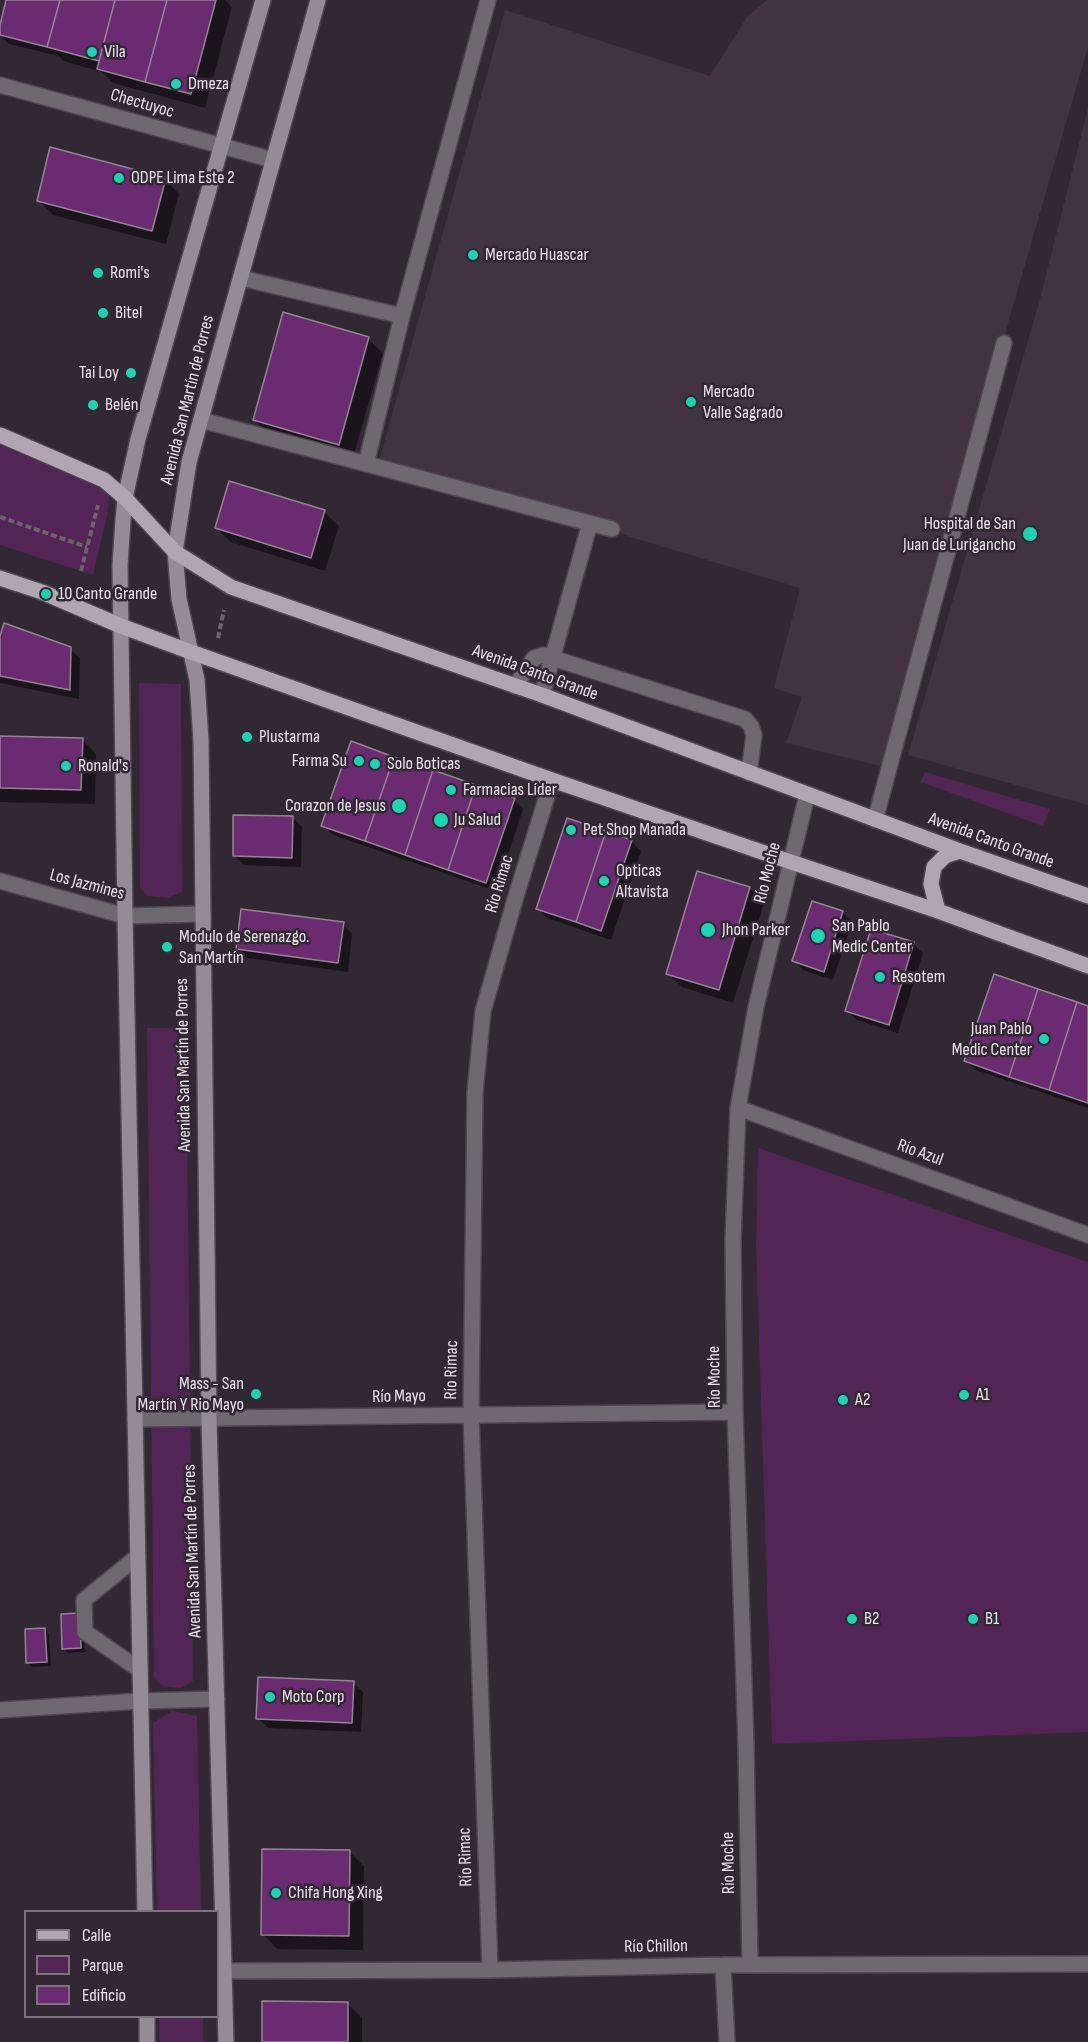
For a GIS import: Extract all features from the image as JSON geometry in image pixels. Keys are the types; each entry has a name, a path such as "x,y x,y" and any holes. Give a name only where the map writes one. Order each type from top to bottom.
{"main road":[{"name":"Avenida San Martín de Porres","path":"145,1910 120,565 125,498 141,429 263,0"},
{"name":"Avenida San Martín de Porres","path":"226,2042 209,1419 201,914 201,741 197,680 179,599 175,552 189,462 318,0"},
{"name":"Avenida Canto Grande","path":"0,435 104,480 125,498 175,552 231,587 542,695 960,852 1088,896"},
{"path":"0,578 42,592 121,626 191,652 552,780 939,910 1088,966"},
{"path":"939,910 932,884 934,867 945,856 960,852"},
{"path":"147,2018 147,2042"}],"street":[{"path":"366,464 402,316 488,0"},
{"name":"Chectuyoc","path":"0,85 273,160"},
{"path":"241,278 402,316"},
{"path":"876,820 1004,343"},
{"path":"201,420 612,529"},
{"path":"542,695 590,523"},
{"path":"515,686 534,658 543,655 745,719 754,735 749,773"},
{"name":"Río Rimac","path":"490,1971 471,1415 476,1092 483,1011 552,780"},
{"name":"Río Moche","path":"750,1965 746,1744 735,1412 733,1240 738,1108 756,1007 807,795"},
{"name":"Los Jazmines","path":"0,881 125,916 201,914"},
{"name":"Río Azul","path":"738,1108 1088,1235"},
{"name":"Río Mayo","path":"135,1419 735,1412"},
{"path":"138,1556 84,1600 85,1632 140,1670"},
{"path":"0,1710 140,1701 217,1700"},
{"name":"Río Chillon","path":"225,1971 490,1971 723,1965 1088,1964"},
{"path":"723,1965 727,2042"}],"path":[{"path":"81,571 99,498"},
{"path":"0,517 87,547"},
{"path":"218,642 226,604"}],"shaded area":[{"name":"Mercado Valle Sagrado","path":"767,0 1088,0 1088,47 1002,344 885,767 786,743 802,697 774,688 800,588 379,461 505,10 710,76 747,17"},
{"name":"Hospital de San Juan de Lurigancho","path":"1088,108 1088,805 908,755 1040,299"}],"green space":[{"path":"0,445 110,492 107,516 93,575 0,545"},
{"path":"139,683 181,684 182,892 167,898 148,896 140,888"},
{"path":"925,772 1050,809 1043,826 921,782"},
{"path":"147,1028 186,1028 193,1681 181,1688 162,1686 154,1678"},
{"path":"758,1148 1088,1262 1088,1732 772,1744 756,1245"},
{"path":"172,1711 197,1716 201,1910 157,1910 153,1723"},
{"path":"159,2018 203,2018 203,2042 160,2042"}],"building":[{"path":"6,0 60,0 47,47 0,35"},
{"path":"60,0 115,0 99,61 47,47"},
{"path":"115,0 167,0 145,82 97,69"},
{"path":"167,0 216,0 191,94 145,82"},
{"path":"50,147 166,178 152,231 37,201"},
{"path":"283,312 369,337 339,445 253,420"},
{"path":"229,481 325,510 311,558 215,528"},
{"path":"4,623 71,647 70,690 0,676 0,636"},
{"path":"0,736 83,738 81,790 0,788"},
{"path":"351,741 394,757 365,841 321,826"},
{"name":"Corazon de Jesus","path":"394,757 433,770 405,855 365,841"},
{"name":"Ju Salud","path":"433,770 476,785 448,870 405,855"},
{"path":"476,785 515,798 486,883 448,870"},
{"path":"233,815 293,816 292,858 233,856"},
{"path":"567,818 606,831 576,922 536,909"},
{"name":"Opticas Altavista","path":"606,831 632,840 601,931 576,922"},
{"name":"Jhon Parker","path":"697,871 750,887 719,990 666,974"},
{"name":"San Pablo Medic Center","path":"812,901 843,911 824,972 792,961"},
{"path":"241,909 344,922 338,963 236,949"},
{"name":"Resotem","path":"871,929 914,942 889,1025 845,1011"},
{"path":"994,974 1038,989 1009,1077 964,1061"},
{"name":"Juan Pablo Medic Center","path":"1038,989 1077,1002 1049,1090 1009,1077"},
{"path":"1077,1002 1088,1006 1088,1103 1049,1090"},
{"path":"80,1613 81,1648 62,1649 61,1614"},
{"path":"45,1628 47,1662 26,1663 25,1629"},
{"path":"258,1677 354,1681 352,1723 256,1719"},
{"path":"262,1849 350,1850 349,1936 261,1935"},
{"path":"262,2001 348,2002 348,2042 262,2042"}],"place":[{"name":"Vila","path":"92,52"},
{"name":"Dmeza","path":"176,84"},
{"name":"ODPE Lima Este 2","path":"119,178"},
{"name":"Mercado Huascar","path":"473,255"},
{"name":"Romi's","path":"98,273"},
{"name":"Bitel","path":"103,313"},
{"name":"Tai Loy","path":"131,373"},
{"name":"Mercado Valle Sagrado","path":"691,402"},
{"name":"Belén","path":"93,405"},
{"name":"Hospital de San Juan de Lurigancho","path":"1030,534"},
{"name":"10 Canto Grande","path":"46,594"},
{"name":"Plustarma","path":"247,737"},
{"name":"Farma Su","path":"359,761"},
{"name":"Solo Boticas","path":"375,764"},
{"name":"Ronald's","path":"66,766"},
{"name":"Farmacias Líder","path":"451,790"},
{"name":"Corazon de Jesus","path":"399,806"},
{"name":"Ju Salud","path":"441,820"},
{"name":"Pet Shop Manada","path":"571,830"},
{"name":"Opticas Altavista","path":"604,881"},
{"name":"Jhon Parker","path":"708,930"},
{"name":"San Pablo Medic Center","path":"818,936"},
{"name":"Modulo de Serenazgo. San Martín","path":"167,947"},
{"name":"Resotem","path":"880,977"},
{"name":"Juan Pablo Medic Center","path":"1044,1039"},
{"name":"Mass - San Martín Y Rio Mayo","path":"256,1394"},
{"name":"A1","path":"964,1395"},
{"name":"A2","path":"843,1400"},
{"name":"B2","path":"852,1619"},
{"name":"B1","path":"973,1619"},
{"name":"Moto Corp","path":"270,1697"},
{"name":"Chifa Hong Xing","path":"276,1893"}]}
